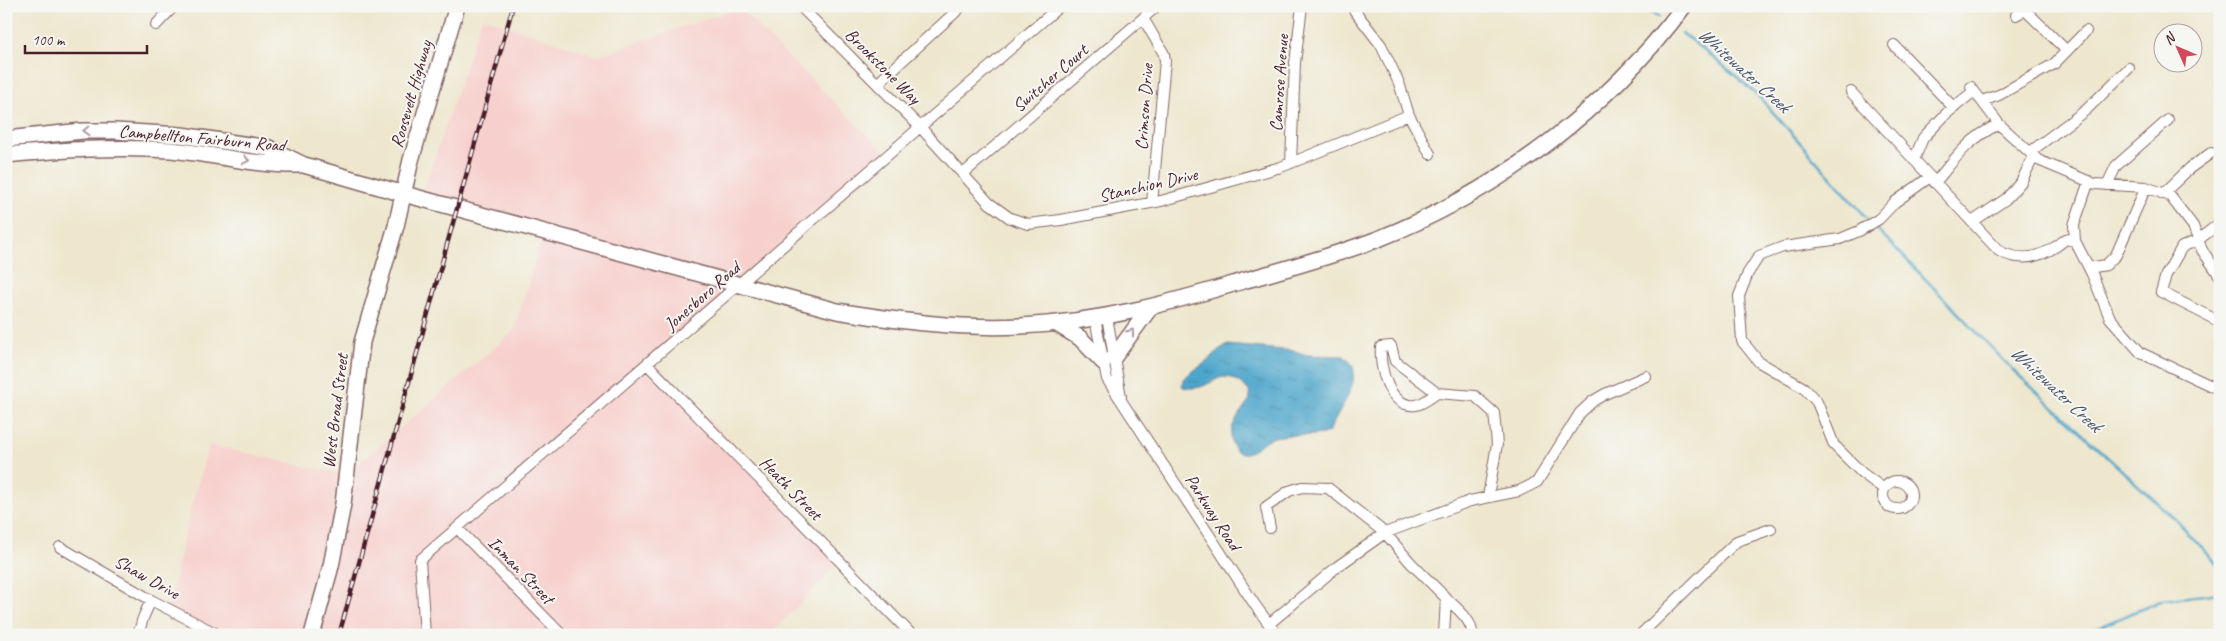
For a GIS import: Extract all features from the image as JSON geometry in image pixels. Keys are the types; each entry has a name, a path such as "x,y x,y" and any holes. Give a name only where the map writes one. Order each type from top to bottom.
{"main road":[{"name":"Roosevelt Highway","path":"404,194 411,160 457,6"},
{"name":"Campbellton Fairburn Road","path":"6,140 83,131 181,135 269,148 304,165 404,194 837,311 902,322 980,327 1057,324 1101,318 1150,308 1340,252 1412,224 1468,196 1510,170 1551,141 1589,109 1634,66 1684,6"},
{"name":"Campbellton Fairburn Road","path":"6,155 77,149 138,148 205,154 275,166 304,165"},
{"name":"West Broad Street","path":"312,635 331,566 343,504 362,342 404,194"},
{"path":"1057,324 1109,359 1150,308"}],"street":[{"path":"156,25 174,6"},
{"name":"Brookstone Way","path":"800,6 921,128"},
{"name":"Jonesboro Road","path":"425,635 420,560 740,285 1060,6"},
{"name":"Switcher Court","path":"964,174 1157,6"},
{"name":"Camrose Avenue","path":"1291,162 1295,63 1302,6"},
{"path":"1351,6 1381,45 1399,83 1409,115 1430,154"},
{"path":"878,84 957,8"},
{"path":"2016,15 2025,10 2067,51"},
{"name":"Crimson Drive","path":"1143,18 1164,54 1165,60 1152,203"},
{"path":"1982,101 1999,95 2054,64 2086,31"},
{"path":"1894,45 1954,108"},
{"path":"1972,222 2006,199 2021,182 2032,154 2086,110 2129,68"},
{"path":"1914,160 1923,138 1973,89 1998,124 2032,154 2089,181 2107,185 2146,187 2170,196 2193,226 2202,250 2220,276"},
{"path":"1851,92 1999,251 2009,257 2031,258 2051,251 2066,239 2075,241"},
{"name":"Stanchion Drive","path":"921,128 997,210 1010,218 1028,224 1061,220 1152,203 1291,162 1409,115"},
{"path":"2107,185 2116,166 2168,120"},
{"path":"1884,489 1862,472 1834,445 1817,402 1804,388 1759,362 1742,341 1739,296 1748,272 1759,256 1783,247 1840,239 1859,231 1879,218 1895,202 1932,180 1979,134 1998,124"},
{"path":"2162,194 2190,168 2211,153"},
{"path":"2089,181 2074,225 2075,241 2089,268 2110,318 2141,353 2220,390"},
{"path":"2089,268 2106,266 2116,255 2146,187"},
{"path":"2220,223 2198,240 2182,247 2166,275 2161,292 2220,322"},
{"name":"Parkway Road","path":"1101,318 1109,359 1123,406 1277,635"},
{"path":"1436,393 1418,405 1407,404 1393,395 1380,357 1381,347 1391,346 1395,361 1436,393 1475,396 1494,413 1496,444 1488,498"},
{"name":"Heath Street","path":"647,364 912,635"},
{"path":"1269,624 1338,566 1385,533 1470,501 1519,491 1537,482 1580,413 1593,401 1605,394 1646,376"},
{"path":"1270,528 1266,506 1289,491 1302,487 1328,488 1385,533 1411,563 1464,615 1472,628 1472,635"},
{"name":"Inman Street","path":"457,528 562,635"},
{"path":"1640,635 1737,541 1771,529"},
{"name":"Shaw Drive","path":"60,546 151,600 219,635"},
{"path":"1444,635 1446,598"},
{"path":"138,635 142,618 151,600"}],"shaded area":[{"path":"739,8 890,157 654,362 843,559 770,635 213,635 168,609 190,510 209,445 346,475 514,331 544,231 422,195 482,17 597,56"}],"water":[{"path":"1228,345 1295,351 1307,355 1344,356 1350,361 1354,372 1351,389 1329,432 1315,435 1278,436 1267,440 1246,453 1236,451 1232,444 1232,431 1237,418 1250,399 1249,391 1238,382 1222,377 1194,388 1183,387 1182,384 1189,374 1203,365 1221,348"}],"waterway":[{"name":"Whitewater Creek","path":"1634,6 1659,16"},
{"name":"Whitewater Creek","path":"1682,33 1735,75 1762,100 1867,218"},
{"name":"Whitewater Creek","path":"1876,228 2013,370 2179,523 2220,567"},
{"path":"2080,635 2163,600 2220,593"}],"railway":[{"path":"339,635 513,6"}]}
